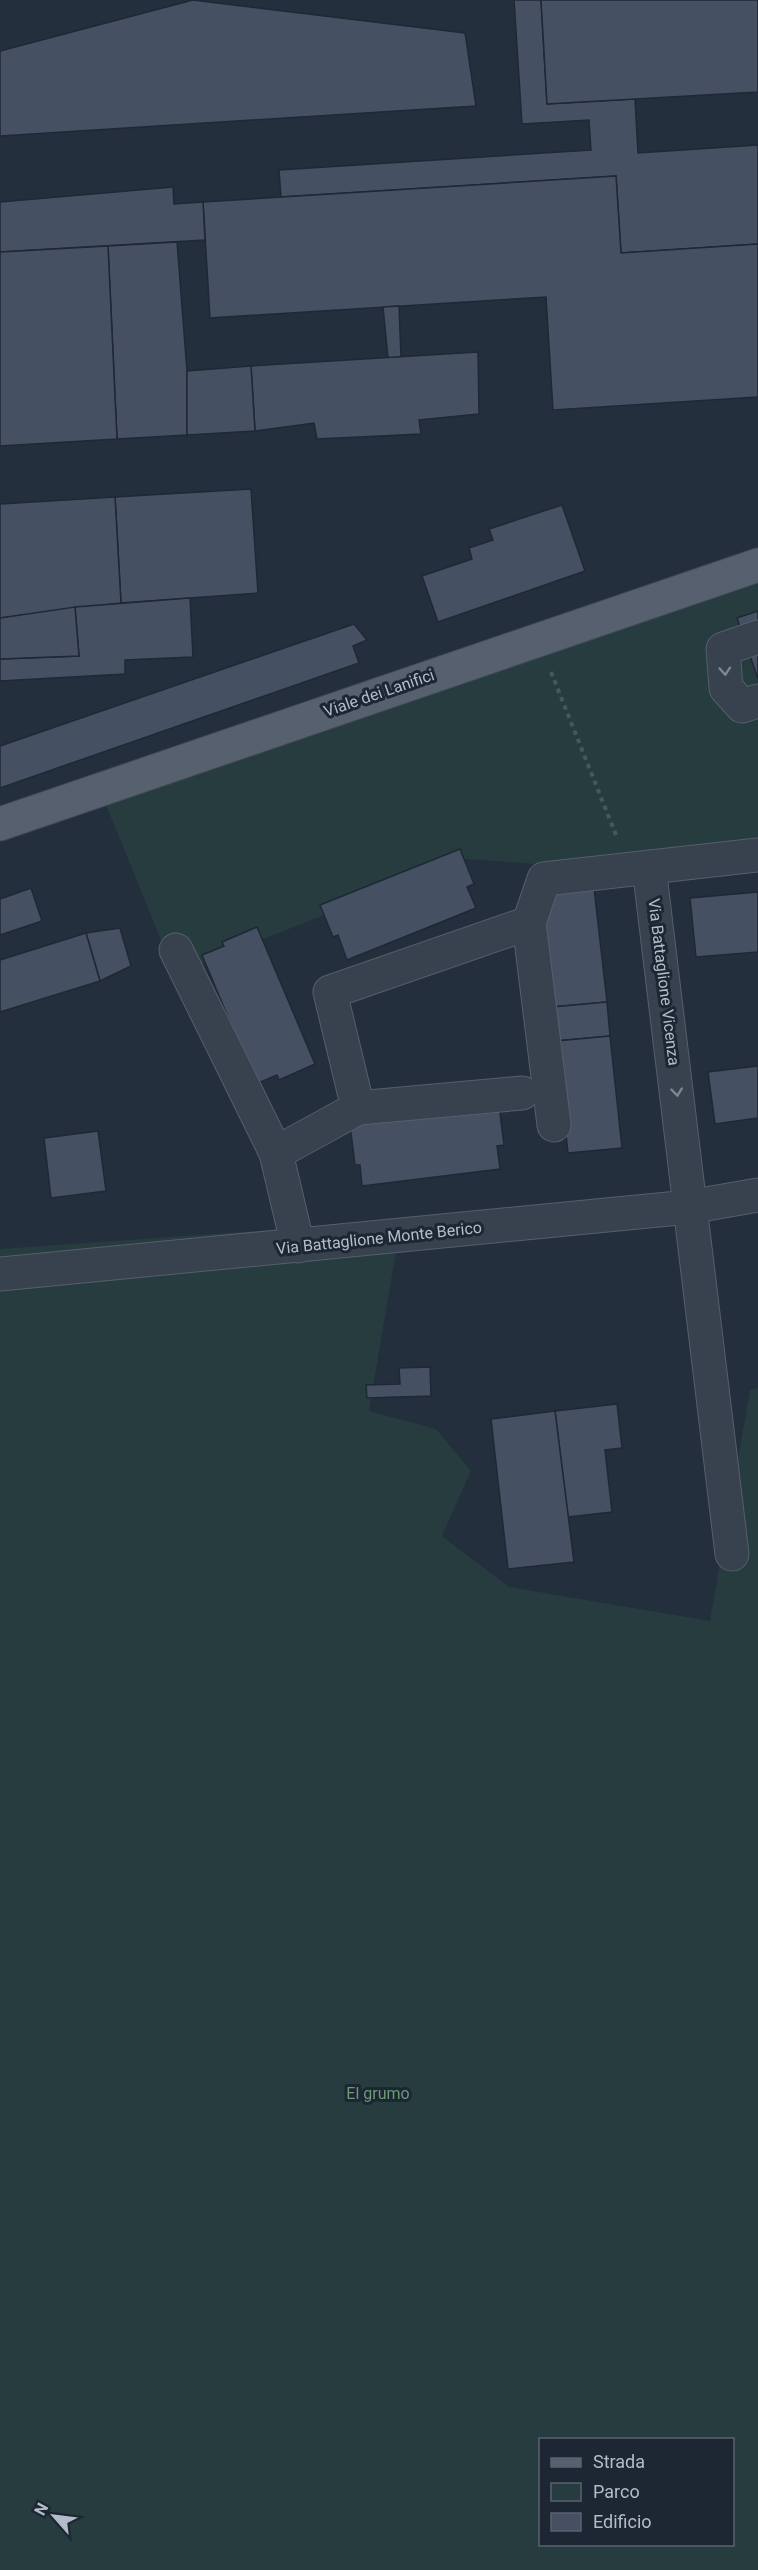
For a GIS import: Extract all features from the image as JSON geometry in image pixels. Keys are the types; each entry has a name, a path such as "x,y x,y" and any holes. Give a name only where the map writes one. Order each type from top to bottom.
{"main road":[{"name":"Viale dei Lanifici","path":"0,824 758,565"}],"street":[{"path":"758,637 723,649 726,688 742,706 758,701"},
{"path":"554,1125 529,923 544,879 758,855"},
{"name":"Via Battaglione Vicenza","path":"639,868 689,1207 732,1554"},
{"path":"358,1108 330,992 529,923"},
{"path":"176,950 276,1153 298,1246"},
{"path":"276,1153 358,1108 522,1093"},
{"name":"Via Battaglione Monte Berico","path":"0,1274 689,1207 758,1195"}],"path":[{"path":"551,671 639,868"}],"green space":[{"path":"758,554 758,863 665,873 466,859 175,974 97,783"},
{"name":"El grumo","path":"401,1221 369,1411 436,1429 471,1471 442,1536 509,1587 710,1621 750,1390 758,1388 758,2570 0,2570 0,1249"}],"building":[{"path":"193,0 465,33 476,106 0,136 0,51"},
{"path":"514,0 541,0 547,104 635,99 638,153 758,145 758,244 621,253 616,176 281,197 279,170 591,150 589,120 522,124"},
{"path":"541,0 758,0 758,92 547,104"},
{"path":"616,176 621,253 758,244 758,397 553,410 546,297 210,318 203,202"},
{"path":"173,187 174,204 203,202 205,240 0,252 0,202"},
{"path":"177,242 187,371 187,435 117,439 108,246"},
{"path":"108,246 117,439 0,446 0,252"},
{"path":"399,306 401,357 388,358 383,307"},
{"path":"478,352 479,414 419,420 421,434 317,439 314,423 255,431 251,366"},
{"path":"251,366 255,431 187,435 187,371"},
{"path":"251,489 258,593 121,603 115,497"},
{"path":"115,497 121,603 0,618 0,504"},
{"path":"562,505 585,571 438,622 422,576 472,559 469,548 493,540 489,529"},
{"path":"190,598 193,657 125,660 125,674 0,681 0,659 79,656 75,607"},
{"path":"75,607 79,656 0,659 0,618"},
{"path":"758,611 758,679 737,618"},
{"path":"354,624 367,640 353,646 359,663 0,788 0,746"},
{"path":"460,849 474,884 467,887 476,908 347,960 338,935 333,937 320,905"},
{"path":"31,888 42,921 0,935 0,899"},
{"path":"594,888 607,1002 552,1007 540,894"},
{"path":"758,892 758,952 696,957 690,898"},
{"path":"257,927 315,1064 279,1080 277,1075 256,1084 202,955 224,946 222,942"},
{"path":"120,928 131,966 100,981 86,933"},
{"path":"86,933 100,981 0,1012 0,960"},
{"path":"607,1002 610,1036 556,1041 552,1007"},
{"path":"610,1036 622,1148 568,1153 556,1041"},
{"path":"758,1066 758,1118 715,1124 708,1072"},
{"path":"499,1106 504,1145 497,1146 500,1169 362,1186 360,1165 355,1165 350,1125"},
{"path":"98,1131 106,1191 51,1198 44,1138"},
{"path":"430,1367 431,1396 367,1398 366,1385 400,1384 399,1368"},
{"path":"617,1404 622,1448 605,1450 612,1512 568,1517 555,1411"},
{"path":"555,1411 574,1562 508,1569 491,1419"}]}
